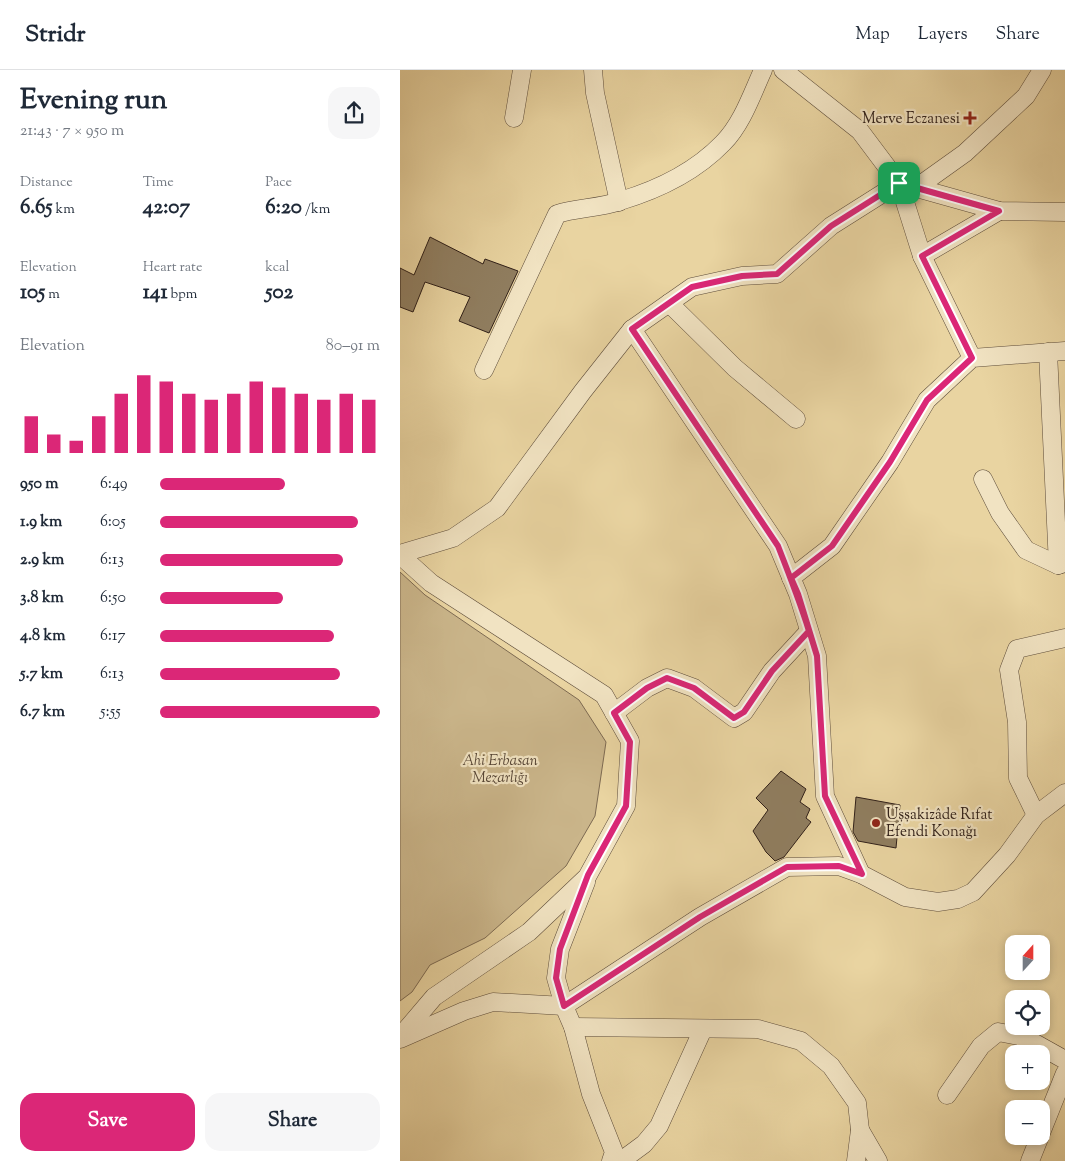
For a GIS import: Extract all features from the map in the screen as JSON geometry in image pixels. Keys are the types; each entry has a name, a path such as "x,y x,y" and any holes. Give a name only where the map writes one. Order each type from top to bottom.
{"street":[{"path":"514,118 522,70"},
{"path":"593,70 595,92 619,202"},
{"path":"484,370 557,214 572,209 619,202 683,176 723,143 738,122 764,70"},
{"path":"783,70 860,130 899,183 922,256 972,358"},
{"path":"916,188 964,153 1026,96 1042,70"},
{"path":"400,554 453,538 497,508 583,391 632,329 692,287 742,276 777,274 831,226 899,183 999,211 1065,212"},
{"path":"922,256 999,211"},
{"path":"669,303 734,368 796,419"},
{"path":"632,329 778,546 791,578 817,656 825,796 862,874"},
{"path":"791,578 832,546 890,462 927,400 972,358 1056,352 1061,564 1026,550 1000,513 983,479"},
{"path":"400,554 431,583 604,695 630,742 626,806 588,875 560,949 556,978 564,1006 573,1027 591,1094 614,1152 611,1161"},
{"path":"614,713 647,688 667,678 694,688 734,718 744,712 772,671 809,631"},
{"path":"1036,815 1018,778 1017,722 1009,670 1017,649 1065,638"},
{"path":"400,1038 464,1011 493,1002 564,1006 700,917 787,867 839,866 862,874 905,897 938,902 958,899 973,892 1007,855 1036,815 1065,793"},
{"path":"400,1038 434,997 529,932 588,875"},
{"path":"573,1027 758,1029 801,1041 831,1066 857,1103 860,1130 856,1161"},
{"path":"621,1161 644,1144 659,1126 703,1029"},
{"path":"947,1095 981,1046 998,1032 1024,1037 1065,1060"},
{"path":"1050,1112 1065,1073"},
{"path":"860,1130 878,1161"},
{"path":"1030,1161 1037,1145"}],"green space":[{"name":"Ahi Erbasan Mezarlığı","path":"400,572 425,595 579,700 606,742 595,816 566,866 485,938 430,965 412,992 400,1001"}],"building":[{"path":"430,237 483,264 485,259 518,271 489,333 459,321 470,297 425,282 413,312 400,307 400,268 414,275"},
{"path":"781,771 806,789 800,802 810,809 806,818 811,822 784,857 775,861 766,852 753,831 768,810 756,798"},
{"name":"Uşşakizâde Rıfat Efendi Konağı","path":"856,797 900,805 896,848 858,841 853,832"}],"place":[{"name":"Merve Eczanesi","path":"970,118"},
{"name":"Uşşakizâde Rıfat Efendi Konağı","path":"876,823"}],"route":[{"path":"899,183 831,226 777,274 742,276 692,287 632,329 778,546 791,578 798,594 809,631 772,671 744,712 734,718 694,688 667,678 647,688 614,713 630,742 626,806 588,875 560,949 556,978 564,1006 700,917 787,867 839,866 862,874 825,796 817,656 798,594 791,578 832,546 890,462 927,400 972,358 922,256 999,211 899,183"}]}
